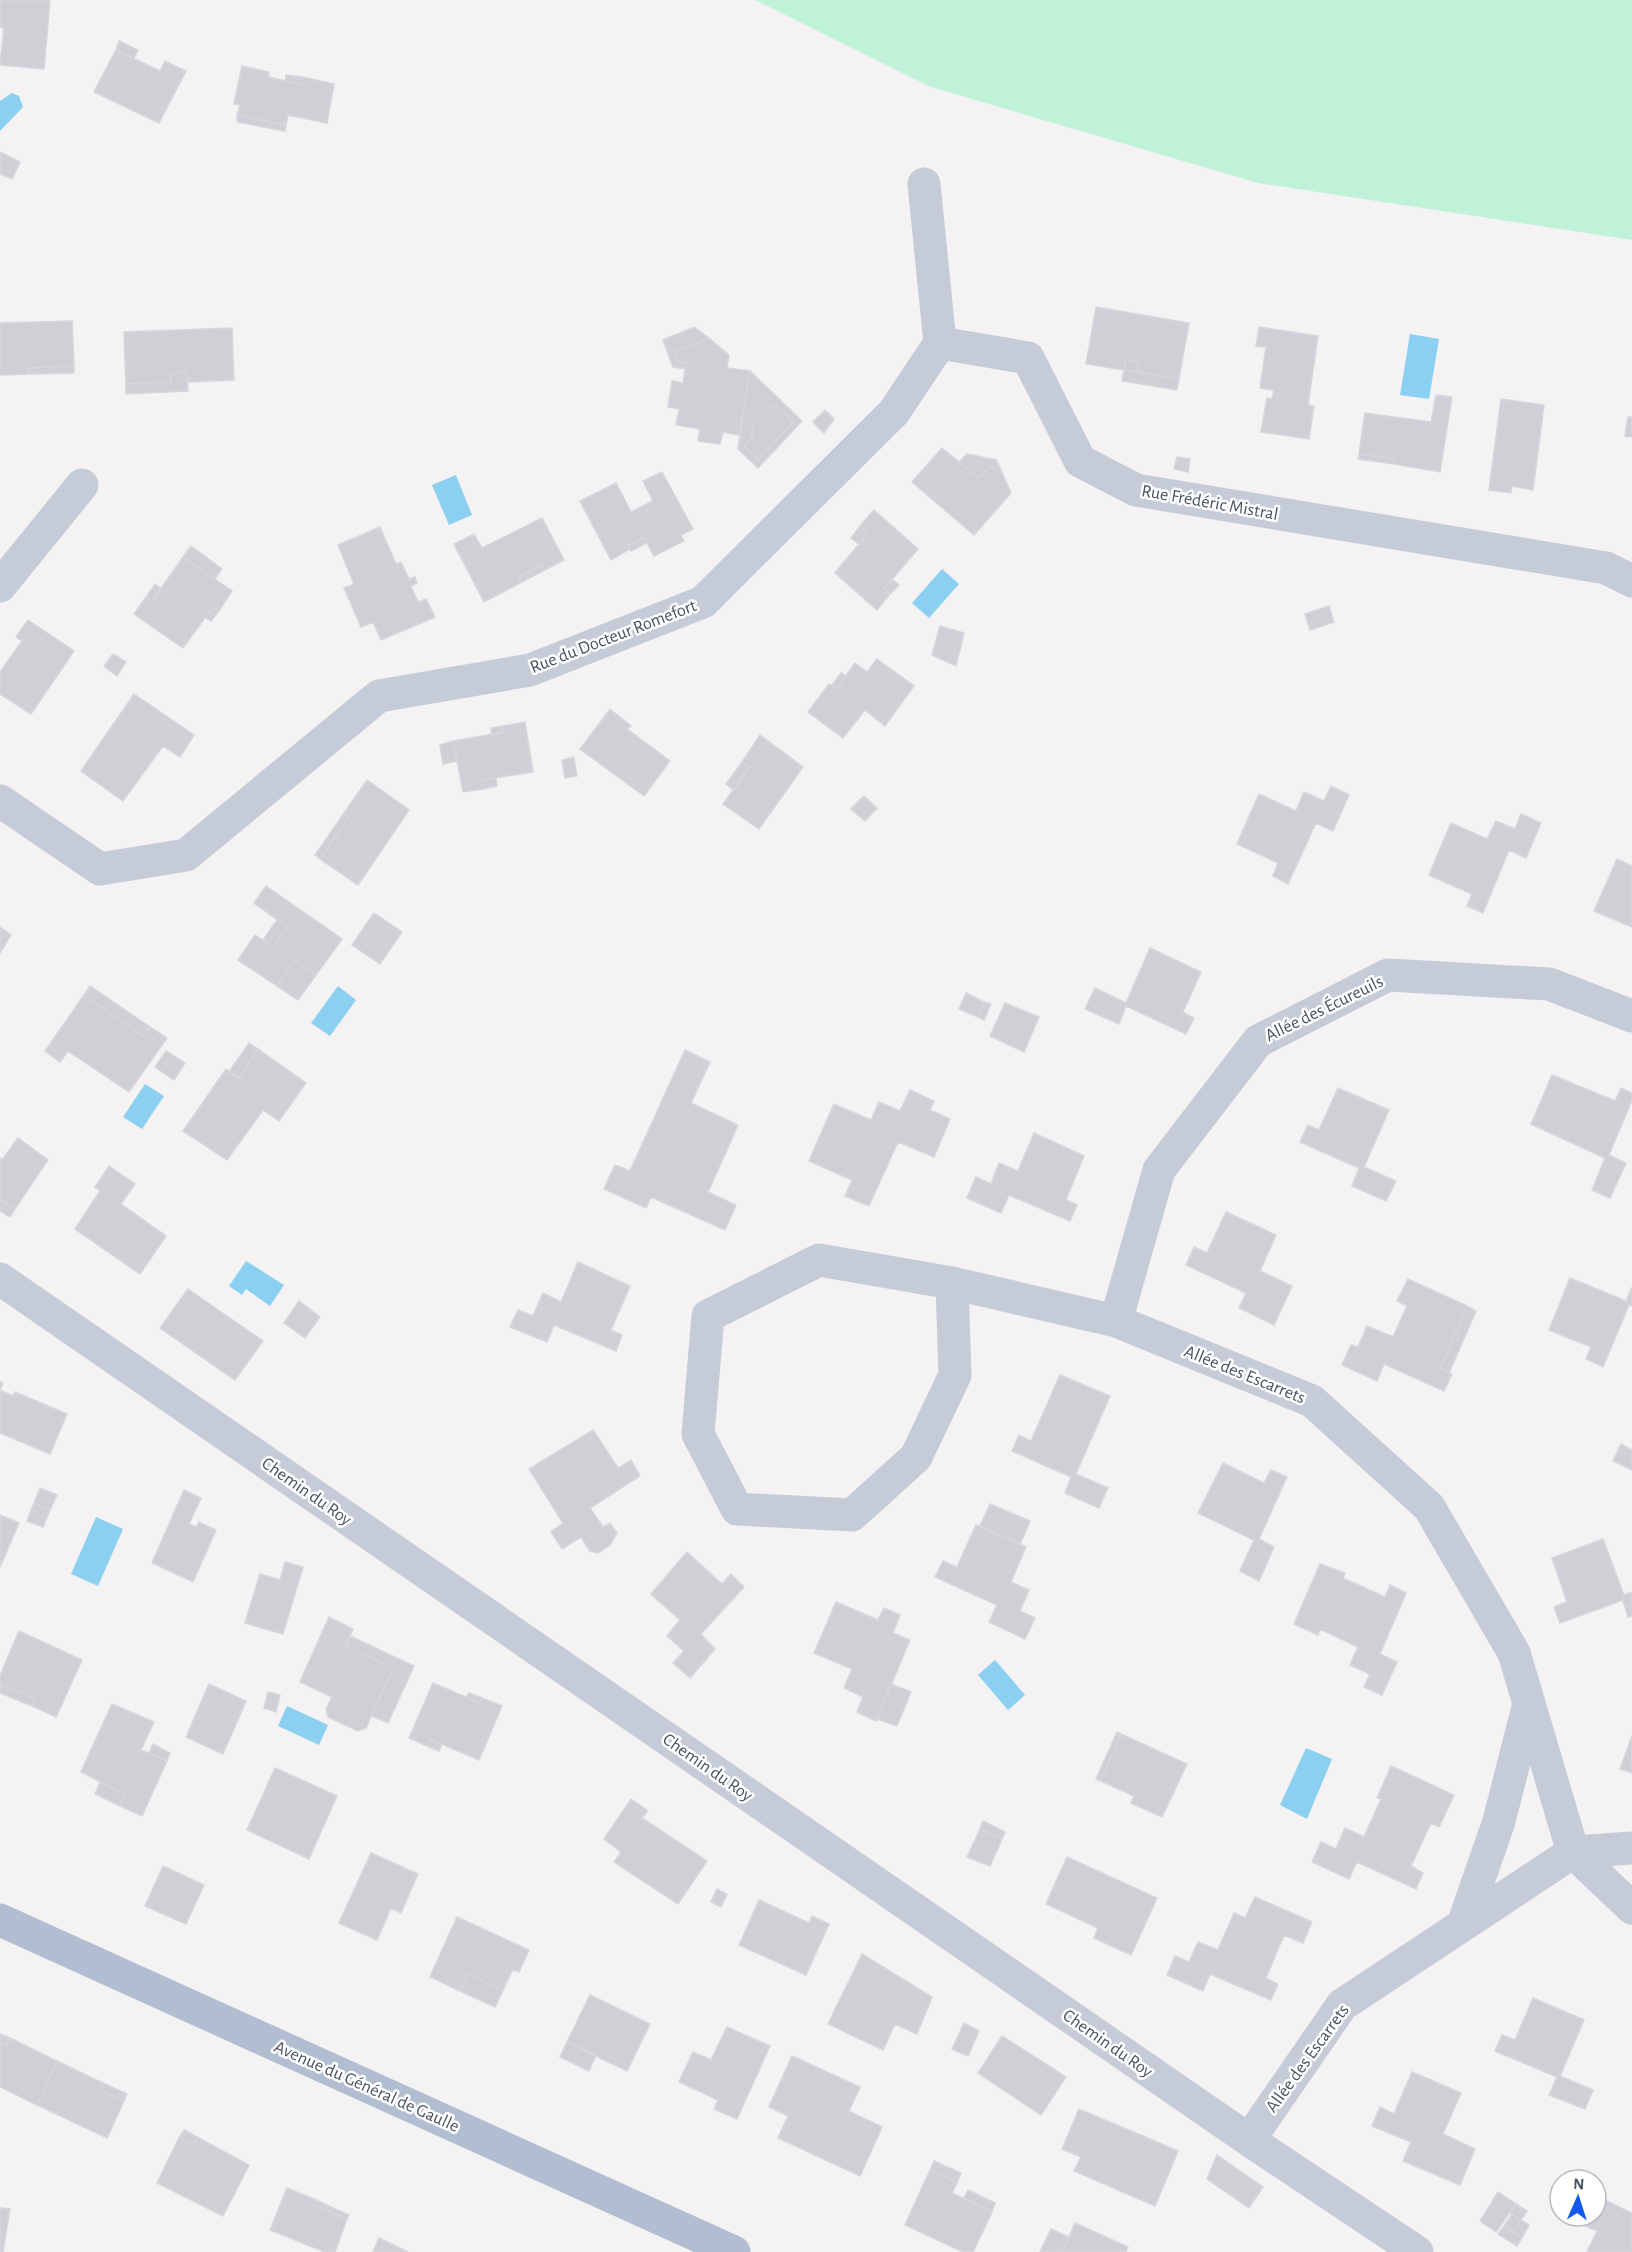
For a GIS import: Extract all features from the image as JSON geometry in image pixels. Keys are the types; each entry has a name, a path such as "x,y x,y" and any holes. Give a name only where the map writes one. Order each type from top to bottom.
{"main road":[{"name":"Avenue du Général de Gaulle","path":"0,1920 734,2252"}],"street":[{"path":"924,184 940,343"},
{"name":"Rue Frédéric Mistral","path":"940,343 1028,358 1080,461 1136,490 1606,568 1632,581"},
{"name":"Rue du Docteur Romefort","path":"0,801 100,869 186,855 379,696 530,670 703,602 894,412 940,343"},
{"path":"0,586 82,485"},
{"name":"Allée des Écureuils","path":"1116,1322 1159,1170 1258,1041 1388,975 1549,984 1632,1016"},
{"name":"Allée des Escarrets","path":"952,1283 956,1375 916,1457 852,1515 737,1509 698,1434 708,1316 819,1260 952,1283 1116,1322 1312,1401 1429,1507 1514,1653 1573,1852 1342,2005 1249,2140"},
{"name":"Chemin du Roy","path":"0,1279 1249,2140 1417,2252"},
{"path":"1464,1925 1499,1821 1529,1703"},
{"path":"1573,1852 1632,1848"},
{"path":"1573,1852 1632,1908"}],"green space":[{"path":"755,0 1632,0 1632,240 1258,183 931,87"}],"water":[{"path":"12,93 19,96 23,107 0,131 0,101"},
{"path":"1410,334 1439,339 1429,399 1400,395"},
{"path":"456,475 472,515 449,525 432,485"},
{"path":"942,569 959,584 929,618 912,603"},
{"path":"338,986 356,1000 330,1036 311,1023"},
{"path":"145,1084 164,1096 142,1129 123,1117"},
{"path":"246,1261 284,1285 270,1306 246,1289 242,1295 229,1286"},
{"path":"96,1517 123,1529 98,1586 71,1574"},
{"path":"995,1660 1025,1695 1008,1710 978,1675"},
{"path":"287,1706 328,1725 319,1745 278,1726"},
{"path":"1306,1748 1332,1759 1307,1819 1280,1805"}],"building":[{"path":"0,0 50,0 44,69 0,65 4,28 0,27"},
{"path":"119,41 138,50 134,58 116,50"},
{"path":"116,50 160,71 165,61 186,71 159,123 94,92"},
{"path":"242,66 269,72 269,77 285,81 301,84 302,77 334,84 327,123 288,115 286,125 237,115 240,105 234,104"},
{"path":"286,75 302,77 301,84 285,81"},
{"path":"237,115 286,125 285,131 237,122"},
{"path":"0,152 20,162 12,179 0,174"},
{"path":"1096,307 1189,323 1179,379 1137,372 1139,362 1126,359 1124,370 1086,364"},
{"path":"72,321 74,366 29,368 29,374 0,375 0,323"},
{"path":"694,327 709,338 674,352 677,361 686,363 685,369 673,367 663,340"},
{"path":"1259,327 1318,336 1308,405 1314,406 1309,439 1261,432 1267,398 1272,399 1274,390 1260,388 1266,347 1256,346"},
{"path":"232,328 234,380 188,382 187,372 171,373 171,382 126,384 124,332"},
{"path":"709,338 729,355 727,368 750,371 739,435 723,432 720,444 698,441 700,429 676,425 679,409 668,407 672,381 683,383 686,363 677,361 674,352"},
{"path":"1126,359 1139,362 1137,372 1124,370"},
{"path":"74,366 74,373 29,374 29,368"},
{"path":"1124,370 1179,379 1177,390 1122,381"},
{"path":"750,371 802,421 758,468 738,449","holes":["774,404 793,422 758,460 744,446 752,438 752,427"]},
{"path":"187,372 188,391 126,394 126,384 171,382 171,373"},
{"path":"1436,395 1452,397 1440,472 1393,464 1394,459 1359,454 1365,413 1431,422"},
{"path":"1501,399 1544,405 1533,490 1512,486 1511,493 1489,490"},
{"path":"774,404 793,422 758,460 744,446 752,438 752,427"},
{"path":"825,410 834,419 824,433 813,422"},
{"path":"1628,417 1632,417 1632,437 1625,436"},
{"path":"942,448 979,478 989,467 1000,468 1011,493 974,535 912,482"},
{"path":"967,454 996,460 1000,468 989,467 979,478 959,462"},
{"path":"1359,454 1394,459 1393,464 1358,459"},
{"path":"1177,457 1190,459 1188,472 1174,469"},
{"path":"662,472 693,529 681,535 684,541 654,556 644,538 628,545 630,549 611,560 580,501 616,483 631,512 653,501 643,481"},
{"path":"874,510 918,549 884,589 890,594 877,610 835,573 868,533 860,526"},
{"path":"542,518 564,560 545,570 542,564 519,577 522,582 484,602 454,544 474,534 482,548"},
{"path":"860,526 868,533 859,544 851,538"},
{"path":"380,527 396,564 401,562 409,579 415,577 417,583 411,586 418,602 426,599 435,617 381,640 373,622 361,627 344,588 354,584 338,545"},
{"path":"644,538 647,543 631,551 628,545"},
{"path":"191,546 222,569 215,579 183,557"},
{"path":"183,557 232,591 219,611 213,607 183,648 134,614 146,597 152,601"},
{"path":"542,564 545,570 522,582 519,577"},
{"path":"892,579 899,585 890,594 884,589"},
{"path":"155,584 161,589 152,601 146,597"},
{"path":"1329,606 1334,622 1310,630 1305,614"},
{"path":"213,607 219,611 211,621 205,617"},
{"path":"28,620 74,651 31,714 0,694 0,672 22,641 16,637"},
{"path":"940,626 964,633 956,666 932,655"},
{"path":"113,654 126,662 117,676 104,666"},
{"path":"877,659 914,686 885,726 865,710 843,738 808,712 829,684 837,688 855,663 867,672"},
{"path":"841,673 846,676 837,688 832,685"},
{"path":"134,694 194,735 180,757 163,746 123,801 81,771"},
{"path":"610,709 631,726 627,729 670,761 644,796 580,749"},
{"path":"525,722 533,772 482,780 483,789 463,792 453,741 504,732 503,726"},
{"path":"503,726 504,732 492,735 491,728"},
{"path":"760,735 803,767 759,829 723,804 750,767 742,762"},
{"path":"453,741 457,761 443,764 440,745"},
{"path":"574,757 577,776 565,778 562,760"},
{"path":"742,762 750,767 734,790 726,784"},
{"path":"496,778 497,786 483,789 482,780"},
{"path":"367,780 409,810 358,885 320,859 349,817 344,813"},
{"path":"1331,786 1349,795 1333,831 1316,823 1288,884 1273,876 1278,863 1237,844 1259,794 1296,811 1304,792 1324,801"},
{"path":"864,796 877,808 865,821 851,809"},
{"path":"344,813 349,817 320,859 315,855"},
{"path":"1521,814 1541,823 1526,858 1509,850 1483,913 1467,906 1472,894 1429,875 1451,823 1487,839 1496,821 1515,829"},
{"path":"1617,859 1632,866 1632,927 1594,911"},
{"path":"266,886 342,939 316,975 295,960 277,986 238,960 255,935 273,947 287,927 254,903"},
{"path":"374,913 402,932 380,964 352,945"},
{"path":"277,920 287,927 273,947 263,940"},
{"path":"0,927 11,935 0,953"},
{"path":"1150,948 1201,972 1183,1012 1194,1018 1186,1034 1126,1006 1119,1024 1085,1009 1095,988 1126,1003"},
{"path":"295,960 316,975 298,1000 277,986"},
{"path":"90,986 150,1027 143,1036 84,995"},
{"path":"966,993 984,1002 978,1017 959,1009"},
{"path":"84,995 143,1036 150,1027 167,1038 129,1092 68,1051 60,1062 45,1051"},
{"path":"984,1002 991,1004 984,1020 978,1017"},
{"path":"1005,1003 1039,1017 1024,1052 990,1036"},
{"path":"249,1043 258,1049 239,1078 229,1072"},
{"path":"258,1049 306,1083 279,1121 263,1110 227,1160 183,1131 226,1069 239,1078"},
{"path":"685,1050 710,1062 691,1103 738,1125 708,1192 736,1205 725,1230 651,1197 646,1208 604,1189 615,1165 630,1171"},
{"path":"166,1051 185,1063 174,1080 155,1067"},
{"path":"1552,1075 1615,1101 1621,1088 1632,1093 1632,1100 1609,1155 1626,1163 1610,1198 1592,1190 1605,1158 1531,1124"},
{"path":"1338,1088 1389,1110 1364,1167 1396,1181 1386,1201 1352,1186 1359,1168 1300,1142 1308,1125 1319,1130"},
{"path":"910,1090 934,1101 930,1110 950,1119 934,1157 898,1142 869,1206 845,1196 852,1180 809,1161 834,1104 871,1120 879,1102 900,1111"},
{"path":"1034,1133 1084,1156 1066,1200 1077,1205 1070,1221 1009,1195 1001,1213 967,1198 976,1177 991,1184 999,1163 1018,1171"},
{"path":"18,1138 48,1160 15,1209 0,1199 0,1158 2,1160"},
{"path":"109,1166 135,1184 121,1204 166,1236 140,1274 75,1229 100,1191 95,1187"},
{"path":"0,1199 15,1209 10,1217 0,1211"},
{"path":"1226,1212 1276,1235 1260,1271 1292,1286 1274,1325 1239,1308 1246,1293 1186,1265 1194,1247 1207,1253"},
{"path":"578,1262 630,1286 611,1330 622,1335 616,1351 554,1325 547,1342 510,1327 518,1310 533,1316 543,1293 561,1302"},
{"path":"1570,1278 1626,1301 1632,1287 1632,1306 1629,1305 1603,1367 1586,1359 1591,1347 1549,1330"},
{"path":"1408,1279 1467,1306 1440,1369 1452,1374 1444,1391 1384,1364 1377,1381 1342,1365 1351,1345 1358,1347 1367,1326 1393,1337 1407,1306 1397,1301"},
{"path":"188,1289 263,1341 235,1380 160,1328"},
{"path":"299,1301 320,1317 305,1338 284,1323"},
{"path":"1467,1306 1476,1311 1449,1373 1440,1369"},
{"path":"1060,1375 1110,1396 1076,1474 1108,1488 1099,1508 1065,1493 1071,1477 1012,1451 1019,1435 1031,1441"},
{"path":"0,1390 13,1396 15,1392 67,1414 50,1454 0,1433"},
{"path":"593,1430 618,1468 631,1460 640,1476 590,1508 603,1527 610,1523 617,1533 610,1545 598,1553 590,1551 581,1537 562,1549 551,1532 563,1523 529,1469"},
{"path":"1621,1444 1632,1450 1632,1470 1613,1461"},
{"path":"1223,1463 1264,1483 1271,1470 1287,1477 1259,1539 1274,1547 1259,1581 1240,1571 1254,1540 1198,1513"},
{"path":"40,1488 57,1495 50,1510 34,1503"},
{"path":"184,1490 201,1498 189,1524 196,1527 199,1522 216,1530 193,1582 152,1563"},
{"path":"34,1503 50,1510 43,1527 27,1521"},
{"path":"990,1504 1030,1521 1020,1544 980,1526"},
{"path":"0,1515 19,1523 0,1567"},
{"path":"976,1525 1026,1547 1011,1582 1029,1590 1020,1611 1035,1618 1025,1639 989,1622 997,1605 935,1577 943,1561 957,1567"},
{"path":"1603,1539 1624,1595 1632,1592 1632,1616 1628,1617 1623,1600 1560,1623 1554,1607 1567,1602 1552,1558"},
{"path":"687,1552 722,1584 731,1574 744,1587 701,1634 715,1649 690,1678 673,1663 684,1651 667,1636 680,1620 651,1594"},
{"path":"285,1562 303,1567 283,1634 245,1623 260,1574 280,1580"},
{"path":"1320,1564 1345,1573 1343,1578 1385,1597 1390,1585 1406,1593 1380,1654 1397,1662 1382,1695 1364,1687 1370,1674 1350,1665 1358,1647 1320,1629 1318,1635 1294,1624"},
{"path":"836,1602 878,1620 884,1608 900,1615 893,1633 910,1640 876,1721 857,1712 863,1697 844,1688 852,1669 814,1653"},
{"path":"329,1617 353,1629 345,1646 393,1668 366,1728 358,1731 328,1717 326,1709 332,1697 300,1682"},
{"path":"19,1631 82,1660 56,1717 32,1706 36,1700 0,1684 0,1676"},
{"path":"350,1636 414,1666 388,1723 372,1716 393,1668 345,1646"},
{"path":"433,1683 480,1703 482,1698 502,1706 479,1760 430,1739 427,1746 409,1738"},
{"path":"0,1684 36,1700 32,1706 0,1693"},
{"path":"209,1684 246,1701 223,1754 186,1737"},
{"path":"891,1684 911,1692 897,1726 877,1719"},
{"path":"268,1692 280,1695 276,1712 264,1708"},
{"path":"469,1693 482,1698 480,1703 466,1697"},
{"path":"112,1704 154,1722 141,1750 167,1761 142,1816 120,1806 125,1794 81,1772"},
{"path":"1117,1732 1121,1734 1101,1781 1096,1779"},
{"path":"1121,1734 1187,1764 1162,1817 1131,1803 1134,1796 1101,1781"},
{"path":"1632,1736 1632,1773 1620,1769"},
{"path":"430,1739 442,1744 439,1751 427,1746"},
{"path":"153,1744 170,1753 167,1761 149,1753"},
{"path":"1391,1766 1454,1795 1439,1827 1431,1823 1411,1866 1423,1873 1416,1889 1357,1862 1349,1879 1312,1862 1321,1842 1336,1849 1345,1828 1364,1837 1381,1799 1377,1798"},
{"path":"275,1768 337,1796 309,1859 247,1830"},
{"path":"100,1782 125,1794 120,1806 95,1794"},
{"path":"631,1799 648,1811 642,1818 707,1861 678,1904 614,1862 621,1852 604,1839"},
{"path":"983,1821 1005,1832 1002,1839 980,1829"},
{"path":"980,1829 1002,1839 990,1866 967,1857"},
{"path":"371,1853 418,1874 401,1913 391,1908 377,1940 339,1923"},
{"path":"1067,1857 1157,1898 1131,1955 1094,1938 1098,1928 1046,1904"},
{"path":"163,1866 204,1885 186,1924 145,1906"},
{"path":"717,1889 727,1894 721,1907 711,1902"},
{"path":"1255,1897 1312,1922 1303,1943 1284,1935 1266,1978 1278,1984 1271,2000 1210,1974 1203,1991 1167,1975 1175,1956 1189,1962 1198,1942 1218,1950 1234,1913 1245,1918"},
{"path":"759,1900 809,1923 812,1916 829,1924 806,1975 739,1945"},
{"path":"457,1917 529,1950 519,1972 513,1969 503,1990 467,1973 460,1991 430,1977"},
{"path":"862,1954 932,1997 917,2034 895,2024 883,2050 828,2024"},
{"path":"467,1973 503,1990 495,2007 460,1991"},
{"path":"590,1995 650,2024 627,2071 567,2042"},
{"path":"1533,1998 1584,2020 1560,2076 1593,2090 1585,2109 1549,2095 1557,2077 1495,2051 1502,2035 1515,2040"},
{"path":"964,2023 979,2031 968,2056 952,2049"},
{"path":"727,2027 770,2046 737,2119 714,2109 718,2100 679,2082 693,2052 711,2060"},
{"path":"0,2034 10,2038 6,2046 0,2043"},
{"path":"1002,2036 1066,2077 1041,2115 978,2073"},
{"path":"10,2038 57,2061 37,2105 0,2087 0,2043 6,2046"},
{"path":"567,2042 596,2055 589,2071 560,2057"},
{"path":"792,2056 860,2087 849,2111 882,2127 860,2176 778,2138 788,2116 769,2107"},
{"path":"57,2061 103,2083 100,2090 124,2101 107,2138 37,2105"},
{"path":"1412,2072 1461,2093 1443,2134 1475,2149 1460,2185 1403,2161 1411,2142 1372,2126 1380,2107 1394,2114"},
{"path":"103,2083 127,2094 124,2101 100,2090"},
{"path":"1079,2109 1178,2151 1155,2206 1074,2171 1081,2157 1062,2149"},
{"path":"184,2130 197,2137 193,2145 179,2138"},
{"path":"197,2137 249,2165 223,2216 157,2183 179,2138 193,2145"},
{"path":"1217,2155 1263,2187 1249,2208 1207,2179"},
{"path":"934,2161 961,2173 957,2183 930,2170"},
{"path":"930,2170 957,2183 952,2193 992,2212 973,2252 963,2252 905,2225"},
{"path":"287,2188 316,2200 314,2205 347,2219 335,2252 325,2252 270,2230"},
{"path":"968,2190 995,2203 992,2212 964,2198"},
{"path":"1498,2192 1516,2204 1496,2232 1480,2221"},
{"path":"316,2200 349,2215 347,2219 314,2205"},
{"path":"1608,2202 1632,2213 1632,2252 1587,2252 1597,2231 1590,2228 1608,2228"},
{"path":"1516,2204 1527,2211 1521,2220 1510,2213"},
{"path":"0,2208 10,2209 3,2252 0,2252"},
{"path":"1512,2214 1521,2220 1513,2232 1504,2226"},
{"path":"1521,2220 1529,2225 1522,2238 1513,2232"},
{"path":"1075,2223 1128,2247 1126,2252 1062,2252"},
{"path":"1504,2226 1522,2238 1517,2246 1498,2234"},
{"path":"1051,2229 1069,2237 1062,2252 1040,2252"},
{"path":"379,2238 408,2252 373,2252"}]}
